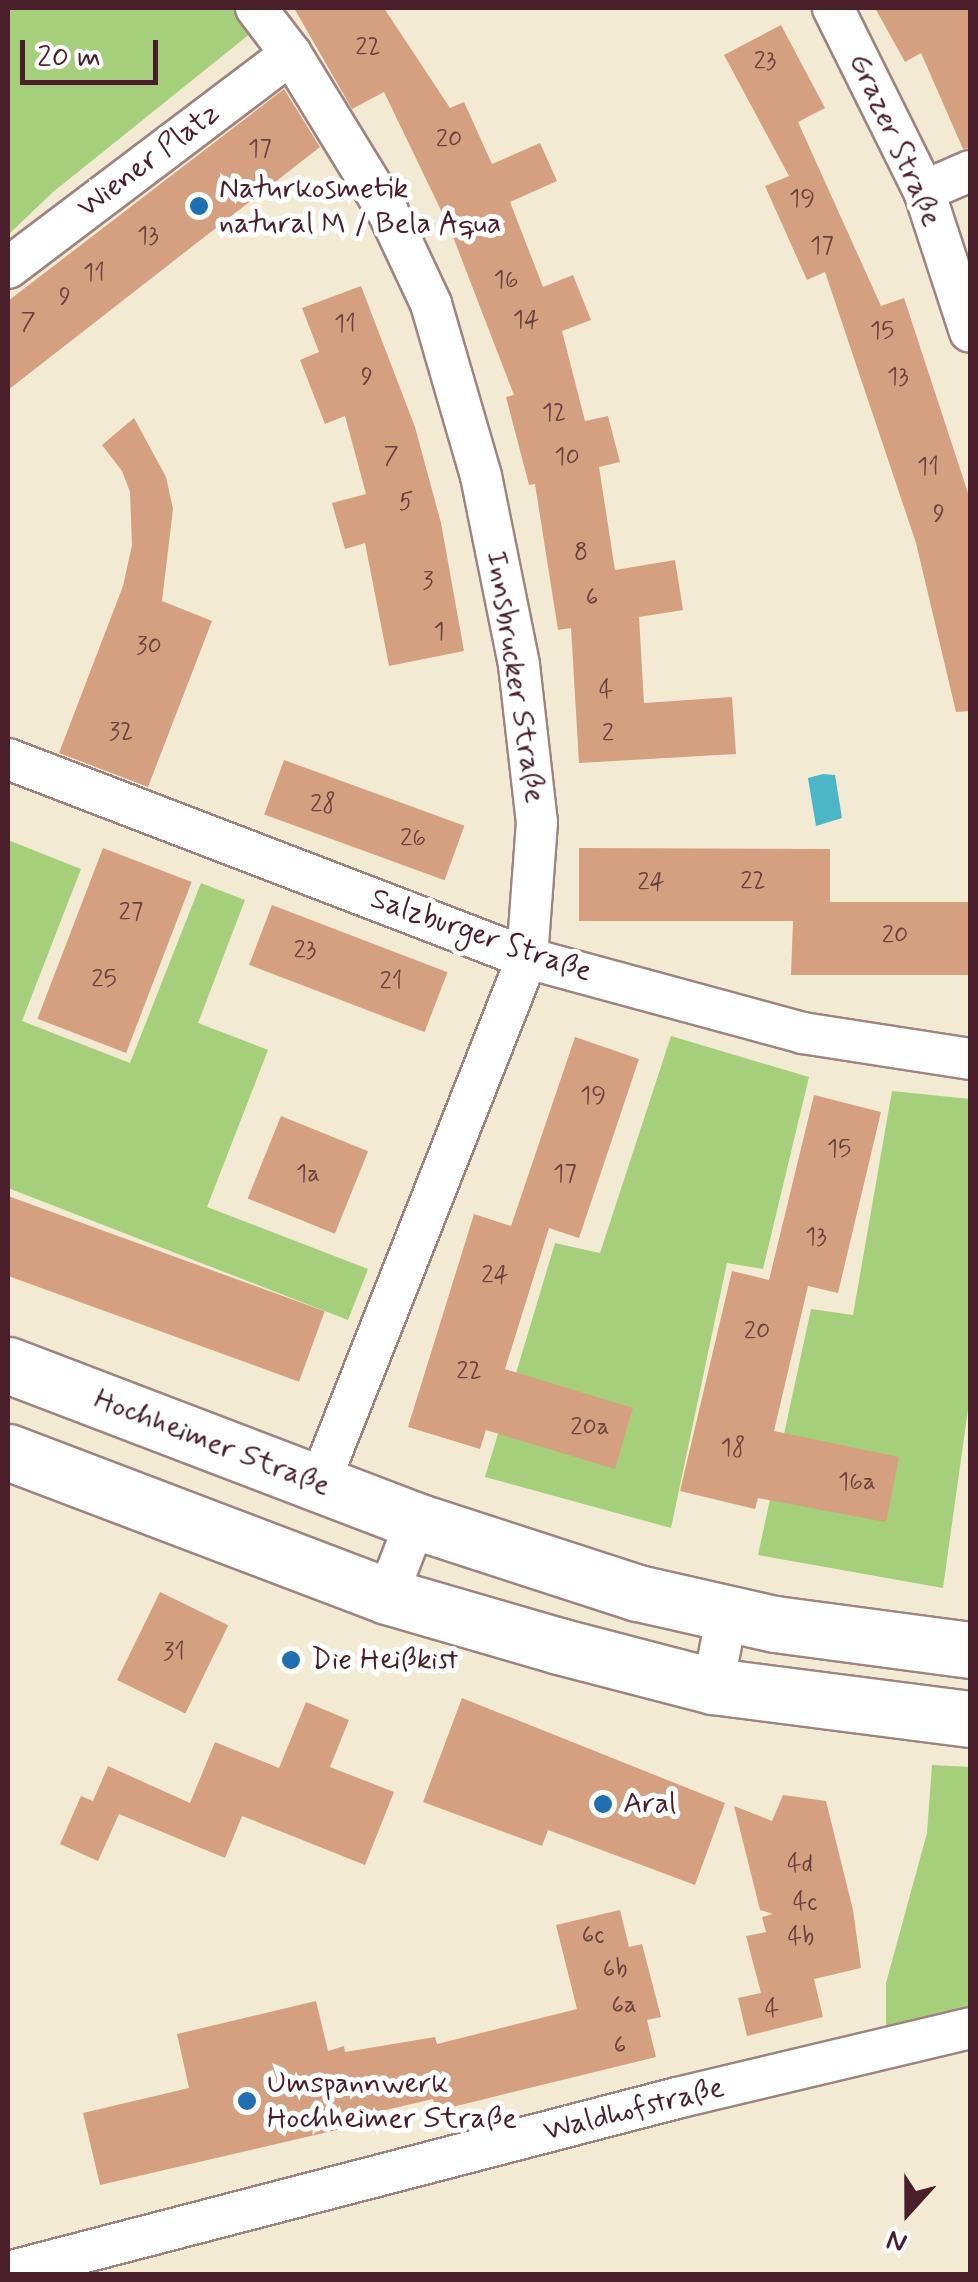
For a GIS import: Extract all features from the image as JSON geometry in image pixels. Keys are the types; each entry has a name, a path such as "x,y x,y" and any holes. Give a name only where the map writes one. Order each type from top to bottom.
{"main road":[{"name":"Hochheimer Straße","path":"8,1365 416,1521 544,1565 727,1614 970,1650"},
{"path":"8,1452 387,1596 713,1686 970,1719"}],"street":[{"name":"Innsbrucker Straße","path":"256,8 292,54 388,212 431,304 480,476 519,665 537,822 527,958 319,1484"},
{"name":"Grazer Straße","path":"833,8 924,191 970,332"},
{"name":"Wiener Platz","path":"8,268 292,54"},
{"path":"924,191 970,171"},
{"name":"Salzburger Straße","path":"8,759 527,958 802,1032 970,1059"},
{"path":"387,1596 416,1521"},
{"path":"713,1686 727,1614"},
{"name":"Waldhofstraße","path":"8,2272 676,2098 970,2028"}],"green space":[{"path":"8,8 244,8 261,25 53,192 8,235"},
{"path":"8,840 81,869 22,1021 130,1063 201,883 245,900 198,1023 268,1050 207,1207 368,1269 348,1320 8,1188"},
{"path":"671,1036 809,1077 763,1269 727,1263 671,1528 485,1477 555,1243 600,1253"},
{"path":"892,1091 970,1099 970,1395 943,1588 758,1555 811,1309 853,1315"},
{"path":"932,1765 970,1767 970,2010 886,2029 886,1983 927,1833"}],"water":[{"path":"835,775 842,818 816,826 808,778"}],"building":[{"path":"294,8 384,8 450,108 464,102 492,164 540,143 557,181 510,202 543,287 573,275 591,320 562,331 585,421 608,416 620,462 599,467 615,570 675,560 683,610 639,617 644,703 732,697 736,754 579,763 571,628 558,630 535,484 529,485 506,397 514,395 450,229 384,92 352,109"},
{"path":"875,8 970,8 970,148 963,149 921,53 905,62"},
{"path":"781,25 825,108 798,122 881,306 904,298 970,499 970,711 956,712 916,543 825,272 807,280 765,186 789,176 724,55"},
{"path":"284,89 320,147 8,390 8,301"},
{"path":"361,286 415,427 441,523 464,651 389,666 365,543 345,549 332,503 366,494 345,416 325,424 300,360 319,352 302,308"},
{"path":"134,418 166,477 173,509 162,601 212,621 148,787 59,753 123,586 132,545 130,492 122,471 102,445"},
{"path":"284,760 464,826 445,880 264,815"},
{"path":"103,848 192,882 126,1053 37,1019"},
{"path":"579,848 830,849 830,902 970,902 970,975 791,975 793,921 579,921"},
{"path":"272,905 448,972 425,1032 249,965"},
{"path":"575,1037 639,1059 579,1238 549,1228 505,1369 633,1408 615,1469 486,1430 480,1449 408,1427 474,1214 511,1226"},
{"path":"814,1095 881,1112 838,1293 808,1286 774,1431 899,1457 886,1522 758,1498 755,1509 680,1491 732,1271 769,1280"},
{"path":"281,1116 368,1151 335,1234 248,1199"},
{"path":"8,1196 325,1311 299,1382 8,1276"},
{"path":"160,1592 228,1625 185,1713 117,1680"},
{"path":"462,1698 725,1803 695,1885 548,1830 542,1846 423,1802"},
{"path":"306,1702 349,1720 330,1767 394,1792 365,1865 242,1816 225,1858 119,1814 98,1861 60,1844 81,1796 93,1801 108,1766 190,1803 215,1742 279,1768"},
{"path":"783,1795 826,1801 853,1910 861,1968 814,1979 823,2017 747,2036 738,1998 761,1993 746,1936 766,1932 762,1917 773,1914 760,1910 734,1806 772,1821"},
{"path":"620,1910 629,1947 642,1944 661,2017 647,2020 656,2057 436,2111 433,2099 360,2116 362,2124 100,2185 83,2113 189,2088 177,2034 316,2001 328,2051 344,2046 345,2052 435,2037 437,2044 577,2009 556,1925"}],"place":[{"name":"Naturkosmetik natural M / Bela Aqua","path":"199,206"},
{"name":"Die Heißkist","path":"291,1660"},
{"name":"Aral","path":"603,1804"},
{"name":"Umspannwerk Hochheimer Straße","path":"247,2101"}]}
